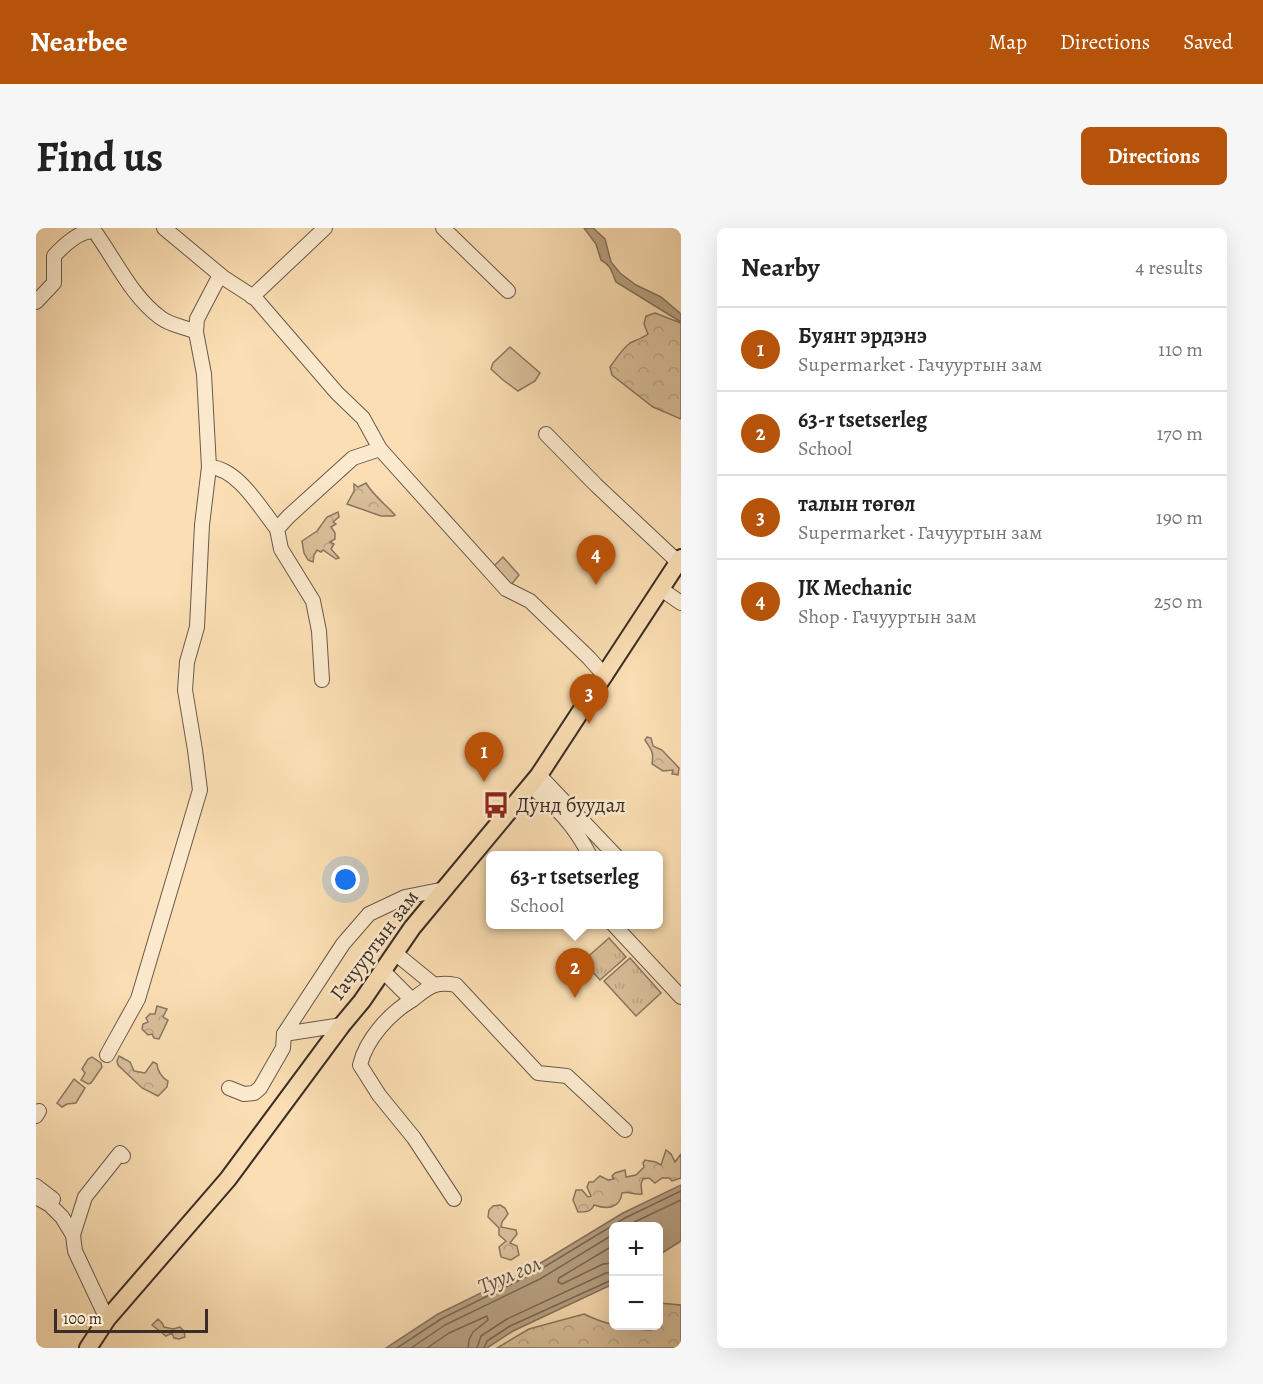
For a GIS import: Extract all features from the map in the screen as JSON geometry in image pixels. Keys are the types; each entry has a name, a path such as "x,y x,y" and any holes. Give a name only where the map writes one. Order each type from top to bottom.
{"main road":[{"name":"Гачууртын зам","path":"88,1348 107,1319 228,1179 362,1001 412,928 535,780 680,560"}],"street":[{"path":"164,228 220,275 252,297 337,393 363,417 380,449 506,589 530,600 605,676"},
{"path":"252,297 326,228"},
{"path":"443,228 508,291"},
{"path":"36,302 54,283 54,256 61,248 85,231 92,230 147,306 163,320 196,332"},
{"path":"107,1055 138,999 200,790 185,690 185,677 197,627 202,525 209,467 204,374 196,332 197,319 220,275"},
{"path":"546,434 596,485 680,560"},
{"path":"277,529 353,458 380,449"},
{"path":"209,467 220,467 233,475 277,529 281,549 313,601 319,632 322,680"},
{"path":"661,589 681,603"},
{"path":"535,780 581,837 588,851"},
{"path":"535,780 612,851"},
{"path":"229,1088 244,1094 254,1093 260,1088 283,1048 284,1034 343,944 369,914 405,897 445,889"},
{"path":"618,929 681,997"},
{"path":"395,953 433,984"},
{"path":"383,971 412,1000"},
{"path":"454,1199 414,1138 379,1095 360,1065 362,1057 377,1033 398,1008 433,984 456,985 538,1073 567,1076 625,1130"},
{"path":"284,1034 342,1025"},
{"path":"107,1319 75,1251 74,1228 85,1197 120,1154 123,1156"},
{"path":"36,1186 74,1228"},
{"path":"36,1197 50,1205 74,1228"}],"green space":[{"path":"655,313 681,323 681,419 653,407 612,375 610,367 627,345 648,334 644,324 646,316"},
{"path":"510,347 540,373 535,381 518,391 491,369 493,363"},
{"path":"366,483 395,515 381,516 347,504 354,491 354,484 358,487"},
{"path":"338,512 339,517 333,522 336,524 331,527 335,533 335,539 330,542 334,544 331,549 339,558 336,559 323,550 321,552 317,550 313,562 308,560 302,541 317,531 327,517"},
{"path":"503,557 519,575 511,585 493,567"},
{"path":"647,737 651,738 653,746 662,750 679,768 678,775 672,774 673,770 663,771 652,764 652,753 645,740"},
{"path":"609,938 626,957 600,980 583,961"},
{"path":"630,958 661,993 636,1016 604,981"},
{"path":"157,1006 167,1009 163,1017 168,1020 159,1039 154,1038 152,1034 148,1035 142,1029 143,1024 148,1022 146,1018 150,1014 155,1014"},
{"path":"119,1056 130,1062 134,1071 145,1073 153,1062 157,1064 160,1074 168,1081 167,1087 158,1096 142,1088 118,1065"},
{"path":"92,1057 101,1063 102,1067 88,1084 81,1080 85,1073 82,1069"},
{"path":"74,1079 85,1088 76,1103 62,1107 57,1103"},
{"path":"666,1150 675,1162 681,1154 681,1178 672,1181 669,1178 662,1178 655,1183 649,1178 643,1179 642,1194 622,1193 616,1205 604,1207 594,1205 588,1211 578,1212 573,1200 576,1190 582,1190 588,1197 591,1196 587,1187 589,1182 593,1182 600,1176 608,1180 614,1179 612,1176 615,1173 625,1170 626,1177 636,1175 644,1167 645,1160 661,1165"},
{"path":"500,1205 508,1214 501,1227 516,1230 517,1234 510,1243 517,1246 519,1255 511,1260 501,1257 499,1247 506,1241 499,1235 499,1228 488,1217 489,1210 493,1206"},
{"path":"663,1303 681,1305 681,1348 497,1348 529,1329 584,1314 609,1324 609,1330 663,1330"},
{"path":"158,1319 164,1327 173,1329 180,1327 185,1337 174,1338 172,1333 166,1336 152,1325"}],"water":[{"path":"584,228 593,228 605,239 611,262 620,273 636,285 661,297 681,314 681,322 616,282 610,267 601,260 596,244"},
{"path":"681,1185 681,1241 663,1252 663,1222 609,1222 609,1286 513,1331 487,1348 386,1348 438,1314 534,1267 623,1213"}],"place":[{"name":"JK Mechanic","path":"596,585"},
{"name":"талын төгөл","path":"589,724"},
{"name":"Буянт эрдэнэ","path":"484,782"},
{"name":"Дунд буудал","path":"496,805"},
{"name":"63-r tsetserleg","path":"575,998"}],"water label":[{"name":"Туул гол","path":"509,1275"}]}
